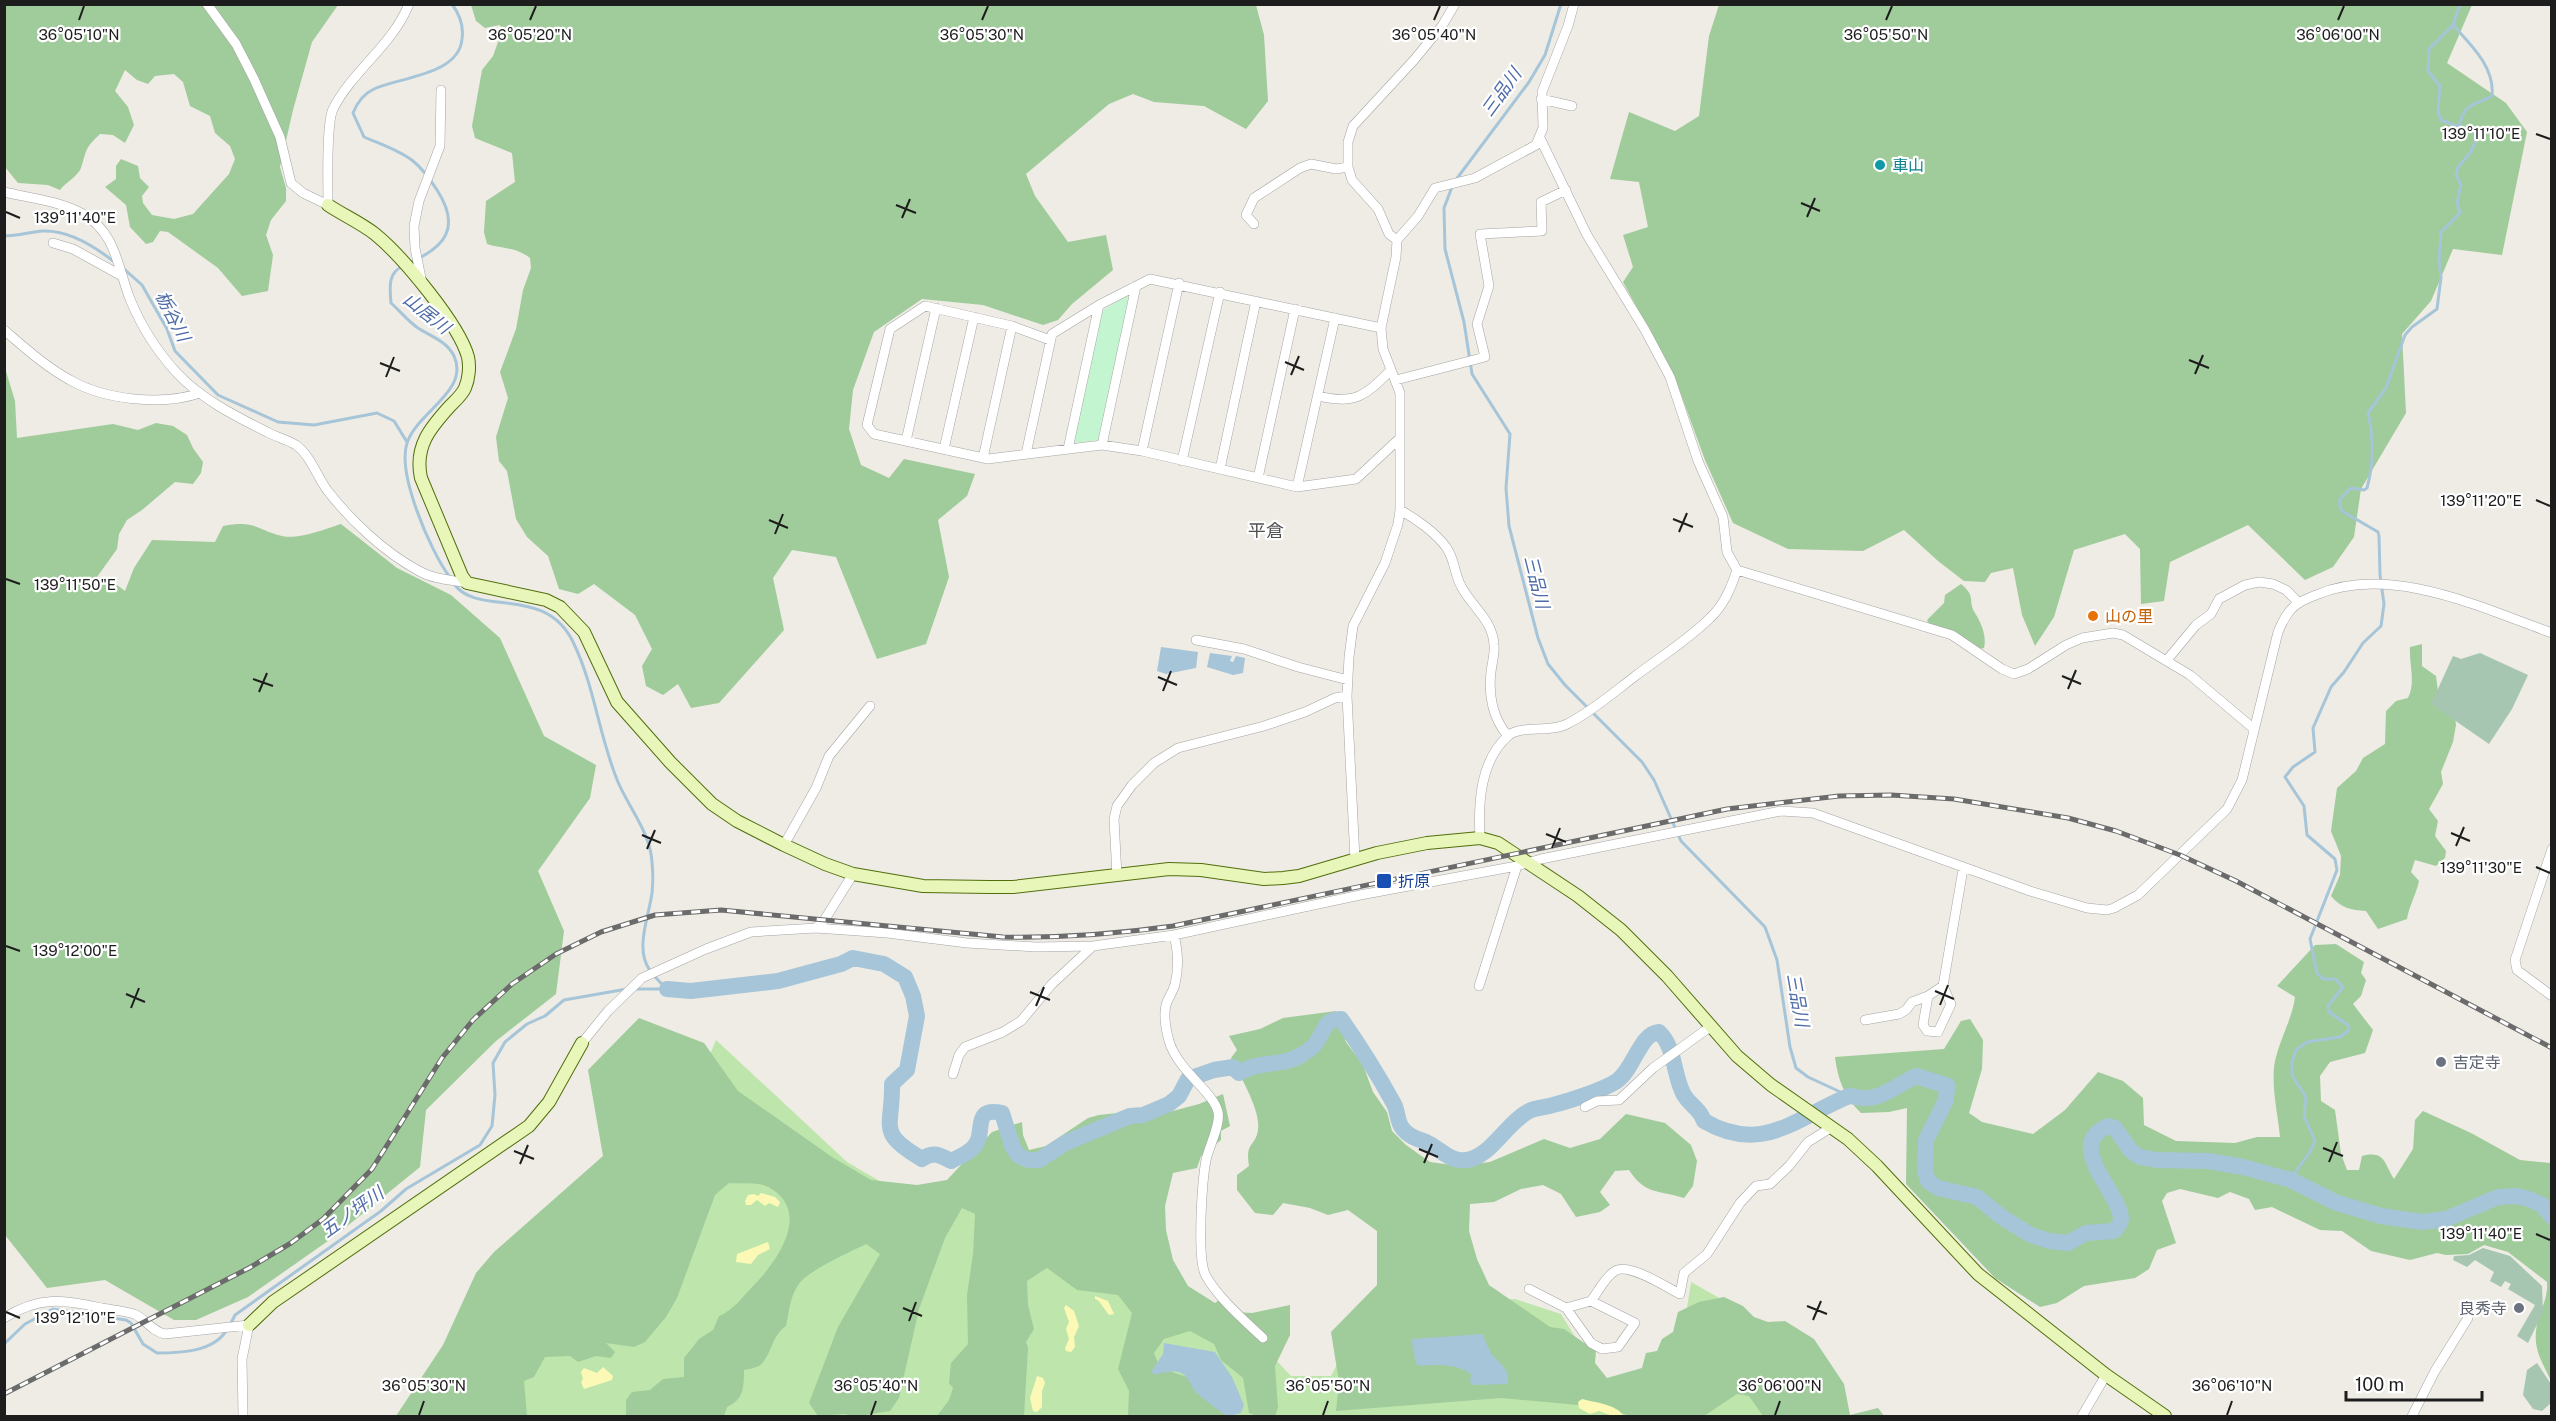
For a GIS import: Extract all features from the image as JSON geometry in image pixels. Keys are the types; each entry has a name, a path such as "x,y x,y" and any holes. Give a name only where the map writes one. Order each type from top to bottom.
{"street":[{"path":"207,4 236,45 254,79 280,137 291,183 303,193 328,205 375,234 423,285 444,313 468,356 469,370 465,390 432,426 421,446 419,463 424,486 467,583"},
{"path":"328,205 328,155 332,111 396,30 409,4"},
{"path":"1397,240 1389,234 1378,209 1352,180 1348,167 1348,142 1353,126 1414,60 1442,26 1455,4"},
{"path":"1355,860 1347,696 1353,626 1385,563 1398,524 1400,510 1400,393 1383,349 1381,328 1396,257 1397,240 1418,216 1435,188 1475,178 1536,145 1543,128 1541,99 1574,4"},
{"path":"423,285 415,248 414,226 419,201 441,146 441,90"},
{"path":"1541,99 1572,106"},
{"path":"1540,138 1587,235 1645,330 1670,377 1698,461 1723,517 1727,552 1737,570 1952,635 2002,669 2014,674 2028,669 2074,641 2102,634 2123,635 2167,660 2209,689 2254,729"},
{"path":"1254,224 1246,215 1251,201 1300,168 1311,164 1336,169 1348,167"},
{"path":"1396,380 1485,357 1477,324 1489,286 1480,234 1542,231 1541,202 1566,190"},
{"path":"4,192 56,204 85,215 115,249 130,300 148,336 177,373 200,393 234,415 295,445 305,455 342,509 386,548 420,572 546,600 566,612 584,632 617,702 670,762 712,804 737,821 784,845 853,874 907,884 989,887 1013,887 1169,869 1201,870 1264,879 1283,878 1299,876 1408,846 1480,838 1507,847 1522,864 1578,896 1621,930 1667,976 1710,1027 1752,1070 1832,1126 1877,1166 1978,1274 2106,1375 2165,1416"},
{"path":"53,243 73,249 122,276"},
{"path":"1026,454 1052,334 1099,305 1150,279 1179,283 1381,328"},
{"path":"1142,451 1179,283"},
{"path":"1102,445 1136,286"},
{"path":"1182,461 1220,292"},
{"path":"1220,470 1256,301"},
{"path":"1068,448 1099,305"},
{"path":"1050,340 1012,326 925,306 890,329 867,425 874,434 983,458 1102,445 1142,451 1297,487 1356,479 1400,438"},
{"path":"906,441 936,308"},
{"path":"1258,478 1295,309"},
{"path":"944,449 974,317"},
{"path":"1297,487 1335,318"},
{"path":"983,458 1012,326"},
{"path":"4,330 41,361 72,382 104,392 155,401 184,398 200,393"},
{"path":"1318,396 1340,401 1353,399 1369,392 1391,370"},
{"path":"1400,510 1410,515 1446,547 1455,564 1459,584 1488,623 1494,644 1490,677 1494,711 1500,728 1508,736"},
{"path":"1480,838 1478,808 1483,780 1498,749 1508,736 1516,731 1551,730 1566,725 1601,702 1711,617 1727,596 1737,570"},
{"path":"2167,660 2196,625 2211,614 2219,599 2245,585 2259,582 2273,584 2286,590 2299,603"},
{"path":"4,1318 20,1308 49,1300 68,1301 134,1314 157,1332 165,1334 244,1325 273,1302 529,1126 549,1102 582,1043 621,998 646,975 751,932 816,928 887,933 967,943 1036,947 1094,946 1174,935 1360,895 1781,811 1813,813 1964,869 2087,908 2108,910 2138,895 2227,809 2242,780 2278,632 2290,610 2299,603 2325,591 2352,585 2403,587 2453,597 2552,633"},
{"path":"1196,640 1245,649 1298,668 1348,680"},
{"path":"1117,876 1114,819 1117,806 1132,785 1154,763 1178,748 1264,726 1305,712 1335,698 1347,696"},
{"path":"784,845 816,788 829,756 870,706"},
{"path":"2552,849 2515,960 2517,970 2552,996"},
{"path":"1479,986 1522,864"},
{"path":"1928,996 1923,1025 1927,1031 1938,1032 1951,1004 1943,986 1964,869"},
{"path":"816,928 825,919 853,874"},
{"path":"1174,935 1178,970 1166,1005 1165,1020 1174,1054 1187,1074 1208,1095 1218,1110 1219,1122 1209,1143 1204,1168 1201,1243 1203,1267 1212,1285 1263,1338"},
{"path":"953,1074 959,1055 965,1047 1003,1032 1021,1021 1052,984 1094,946"},
{"path":"1865,1020 1899,1014 1906,1010 1912,1002 1928,996 1943,986"},
{"path":"1585,1107 1597,1101 1618,1100 1653,1068 1710,1027"},
{"path":"1566,1308 1591,1301 1617,1269 1628,1268 1680,1294 1684,1273 1707,1254 1740,1203 1756,1186 1770,1184 1789,1166 1808,1142 1832,1126"},
{"path":"1529,1289 1566,1308 1591,1343 1602,1349 1618,1347 1635,1323 1591,1301"},
{"path":"2412,1416 2435,1371 2468,1318"},
{"path":"243,1416 244,1325"},
{"path":"2082,1416 2106,1375"}],"green space":[{"path":"5,5 338,5 312,42 293,110 280,167 286,188 286,201 271,220 266,235 273,255 268,291 242,296 218,268 168,232 160,231 153,242 146,244 130,227 126,205 105,187 116,179 116,166 121,159 138,166 140,178 149,187 142,196 143,203 152,215 174,219 193,214 229,174 235,159 230,146 215,133 210,116 190,106 183,82 174,74 155,76 148,84 137,80 125,70 115,91 128,107 134,125 125,143 113,135 100,134 85,153 79,171 60,190 48,185 18,183 5,167"},
{"path":"471,5 1256,5 1264,35 1268,101 1246,129 1204,106 1154,102 1133,94 1109,104 1026,174 1035,196 1068,242 1106,235 1113,270 1072,304 1058,320 1043,325 983,305 922,299 874,332 853,390 849,429 861,465 889,478 904,459 975,474 967,496 938,520 949,577 926,644 877,659 836,557 792,550 773,578 784,630 719,703 691,708 678,684 663,695 646,686 642,666 652,649 635,615 594,584 578,594 559,589 548,556 527,537 516,519 507,471 499,461 496,437 508,398 500,372 516,329 523,290 531,268 530,258 525,254 487,244 484,232 486,201 515,182 512,153 475,138 472,126 482,70 493,56 502,31 500,25 485,28 476,21"},
{"path":"1719,5 2472,5 2447,63 2506,103 2527,132 2502,255 2453,249 2431,301 2402,334 2406,413 2361,489 2354,537 2333,567 2305,580 2248,525 2170,562 2164,601 2141,604 2140,549 2125,534 2074,550 2054,617 2035,646 2022,615 2013,568 1991,573 1985,582 1964,581 1904,530 1863,551 1788,549 1733,523 1705,460 1675,378 1623,282 1633,267 1623,235 1648,227 1639,182 1610,179 1629,112 1675,131 1699,116 1709,36"},
{"path":"1126,296 1130,298 1100,437 1098,440 1076,443 1073,439 1102,311"},
{"path":"5,368 15,401 17,438 113,424 138,430 156,423 173,426 187,435 203,462 201,473 193,484 175,482 127,520 119,534 117,549 97,577 113,582 125,591 134,568 152,540 215,542 223,526 234,524 254,526 282,536 295,537 341,524 397,568 451,595 500,638 544,736 596,765 590,798 538,871 564,931 556,994 496,1041 426,1110 420,1167 335,1236 248,1297 196,1320 174,1320 105,1280 47,1288 5,1235"},
{"path":"1961,584 1969,592 1973,609 1983,629 1984,648 1979,649 1929,624 1927,620 1944,603 1945,595"},
{"path":"2422,644 2422,666 2436,676 2439,700 2454,710 2456,725 2453,742 2441,772 2443,784 2429,809 2438,821 2435,836 2446,851 2445,858 2436,866 2415,860 2411,872 2419,881 2407,919 2378,929 2366,911 2347,908 2331,896 2340,875 2341,856 2331,831 2337,788 2356,771 2363,758 2385,744 2386,711 2396,701 2408,698 2412,680 2410,647"},
{"path":"2480,653 2528,675 2512,709 2489,744 2431,704 2453,656 2461,659"},
{"path":"2336,944 2364,962 2361,973 2366,980 2361,996 2353,1004 2373,1030 2365,1053 2330,1062 2320,1076 2321,1101 2335,1110 2341,1154 2347,1170 2359,1170 2362,1156 2375,1155 2383,1159 2394,1179 2413,1149 2415,1120 2423,1111 2471,1133 2520,1160 2551,1163 2551,1381 2537,1349 2536,1341 2537,1324 2547,1291 2547,1282 2508,1252 2484,1245 2468,1254 2437,1253 2410,1260 2371,1251 2342,1231 2320,1230 2272,1207 2255,1210 2249,1199 2230,1192 2218,1198 2180,1189 2167,1193 2162,1201 2176,1243 2157,1250 2149,1269 2135,1278 2084,1286 2057,1303 2040,1307 1995,1278 1906,1184 1907,1108 1889,1112 1861,1113 1846,1094 1838,1073 1835,1057 1944,1049 1961,1021 1970,1019 1983,1040 1982,1069 1969,1113 1982,1122 2033,1134 2065,1110 2098,1072 2123,1081 2143,1098 2144,1125 2176,1141 2235,1143 2257,1137 2280,1137 2274,1094 2274,1068 2295,997 2277,986 2315,945"},
{"path":"1336,1011 1346,1042 1363,1065 1373,1092 1387,1112 1392,1131 1406,1145 1430,1162 1459,1166 1490,1162 1544,1139 1570,1148 1600,1139 1626,1114 1665,1123 1691,1145 1697,1161 1693,1186 1684,1198 1647,1188 1629,1170 1615,1171 1600,1192 1610,1205 1600,1212 1576,1217 1561,1194 1543,1185 1521,1189 1494,1202 1470,1204 1469,1231 1477,1259 1489,1285 1550,1327 1564,1329 1596,1351 1595,1363 1607,1378 1642,1368 1646,1353 1657,1351 1662,1339 1673,1332 1678,1312 1699,1302 1724,1297 1743,1306 1754,1317 1768,1322 1785,1321 1814,1339 1844,1384 1850,1415 1878,1408 1884,1416 1763,1416 1749,1396 1737,1394 1704,1416 1629,1416 1610,1408 1501,1398 1336,1411 1339,1382 1331,1332 1377,1285 1377,1231 1348,1210 1328,1215 1310,1208 1283,1203 1273,1215 1255,1213 1237,1190 1237,1175 1249,1166 1248,1152 1257,1136 1258,1122 1249,1093 1231,1058 1237,1050 1229,1036 1260,1029 1283,1018"},
{"path":"639,1018 704,1043 738,1091 832,1157 871,1180 917,1185 947,1180 992,1132 1022,1122 1023,1135 1029,1150 1046,1146 1088,1118 1136,1111 1169,1112 1199,1104 1223,1094 1230,1126 1221,1131 1221,1140 1201,1156 1197,1168 1173,1173 1165,1206 1166,1230 1173,1260 1188,1286 1215,1303 1222,1298 1234,1312 1252,1313 1290,1305 1290,1335 1275,1366 1278,1407 1275,1416 1257,1416 1249,1413 1243,1378 1221,1360 1214,1344 1190,1331 1164,1339 1154,1353 1160,1368 1202,1382 1228,1410 1226,1416 1128,1416 1129,1391 1118,1369 1132,1313 1118,1295 1077,1290 1047,1268 1027,1281 1028,1305 1034,1329 1026,1342 1028,1348 1024,1416 937,1416 949,1400 953,1388 949,1383 951,1363 968,1344 967,1295 973,1254 975,1214 962,1208 945,1238 919,1309 899,1398 890,1411 858,1416 843,1414 818,1416 809,1403 838,1327 880,1254 866,1244 819,1268 798,1285 791,1300 786,1326 777,1335 763,1362 757,1367 744,1370 742,1392 737,1401 727,1407 724,1416 626,1416 626,1400 632,1392 650,1390 663,1379 684,1377 684,1358 699,1339 713,1330 719,1316 734,1307 763,1275 781,1249 790,1221 788,1208 780,1196 766,1186 729,1183 715,1195 677,1298 666,1317 645,1342 634,1347 606,1343 615,1352 611,1358 596,1356 578,1362 570,1356 545,1357 534,1377 524,1381 527,1416 396,1416 443,1345 476,1273 494,1252 603,1156 588,1070"},
{"path":"716,1040 847,1162 936,1214 1010,1195 1172,1301 1239,1321 1291,1376 1331,1376 1355,1329 1390,1307 1515,1299 1561,1314 1600,1378 1676,1380 1691,1282 1797,1342 1815,1416 488,1416 665,1161"},
{"path":"2483,1248 2510,1256 2542,1286 2543,1312 2528,1343 2517,1336 2535,1305 2508,1289 2511,1284 2505,1281 2501,1287 2490,1281 2494,1272 2475,1260 2467,1267 2453,1260 2454,1256 2469,1255"},
{"path":"2537,1363 2551,1384 2551,1403 2542,1411 2533,1409 2523,1395 2527,1370"}],"sand":[{"path":"761,1193 775,1197 780,1202 778,1207 769,1203 765,1206 757,1200 751,1205 746,1205 748,1195 758,1196"},
{"path":"768,1242 770,1249 758,1255 751,1264 736,1262 737,1254"},
{"path":"1095,1296 1108,1301 1114,1314 1109,1315"},
{"path":"1066,1305 1074,1311 1079,1326 1074,1337 1075,1347 1071,1352 1066,1351 1065,1348 1069,1339 1066,1329 1069,1322 1064,1308"},
{"path":"603,1367 613,1376 612,1380 584,1389 581,1372 584,1368 597,1373"},
{"path":"1037,1376 1043,1378 1045,1383 1042,1391 1042,1407 1037,1412 1033,1411 1030,1398"},
{"path":"1582,1399 1616,1409 1623,1416 1613,1416 1599,1411 1590,1414 1579,1408 1578,1402"}],"water":[{"path":"1161,647 1198,652 1196,668 1166,674 1157,671"},
{"path":"1210,653 1232,656 1230,661 1233,662 1236,656 1245,658 1243,673 1233,675 1207,667"},
{"path":"1483,1334 1491,1353 1508,1375 1507,1384 1473,1385 1470,1382 1471,1374 1460,1368 1416,1364 1411,1339"},
{"path":"1164,1343 1215,1352 1232,1377 1244,1405 1241,1413 1224,1414 1193,1389 1184,1374 1172,1371 1154,1374 1151,1372 1163,1354"}],"waterway":[{"name":"山居川","path":"409,263 432,250 446,234 448,215 444,203 429,178 413,161 396,150 364,137 353,113 361,99 370,91 427,73 451,60 458,51 462,39 461,21 452,4"},
{"name":"三品川","path":"1455,181 1529,82 1545,55 1561,4"},
{"path":"2291,1180 2315,1141 2304,1116 2306,1097 2292,1075 2292,1062 2296,1050 2307,1042 2340,1037 2349,1030 2348,1025 2329,1012 2328,1006 2343,987 2335,979 2323,979 2317,973 2310,939 2337,870 2335,859 2307,835 2304,806 2285,777 2293,767 2315,752 2313,728 2331,687 2363,643 2381,626 2384,604 2378,532 2342,511 2340,499 2351,488 2364,490 2367,488 2372,451 2368,413 2386,388 2405,335 2437,309 2441,277 2439,260 2441,232 2460,213 2457,202 2461,185 2456,175 2458,167 2475,143 2475,134 2471,130 2459,127 2461,119 2471,106 2492,96 2492,85 2486,66 2453,25 2460,4"},
{"path":"2453,25 2429,49 2428,71 2440,86 2438,112 2441,120 2459,127"},
{"name":"三品川","path":"1452,187 1444,208 1445,249 1464,322 1472,374 1510,434 1506,488 1509,526 1538,638 1548,664 1565,685 1642,762 1654,780 1681,841 1765,927 1777,960 1790,1047 1796,1068 1808,1077 1849,1096"},
{"name":"栃谷川","path":"4,236 43,231 62,233 89,245 113,261"},
{"name":"山居川","path":"403,266 392,277 391,303 414,325 447,346 454,356 457,369 455,380 449,391 413,432 407,443 405,457 417,511 433,549 449,576"},
{"name":"栃谷川","path":"123,268 142,285 167,329 175,351 218,395 278,422 314,425 377,413 394,421 407,442"},
{"path":"454,584 465,594 479,599 530,607 547,614 562,625 574,644 587,678 618,782 643,830 650,851 653,870 652,889 643,951 649,969 667,989"},
{"path":"667,989 691,991 778,981 841,964 853,958 884,964 905,977 913,996 917,1016 907,1070 892,1084 890,1128 898,1142 922,1159 936,1155 951,1161 967,1153 978,1140 984,1115 993,1112 1002,1113 1013,1148 1019,1156 1028,1160 1039,1160 1065,1143 1130,1116 1143,1115 1169,1104 1179,1096 1188,1079 1214,1070 1233,1067 1239,1073 1255,1066 1294,1059 1313,1047 1331,1021 1341,1019 1388,1093 1405,1132 1458,1160 1479,1156 1515,1121 1531,1110 1577,1098 1617,1081 1647,1038 1659,1032 1669,1046 1684,1095 1704,1121 1725,1131 1744,1135 1778,1130 1849,1096 1863,1098 1877,1096 1916,1076 1948,1086 1945,1102 1926,1140 1925,1170 1928,1181 1938,1188 1977,1197 2003,1218 2031,1235 2049,1241 2068,1243 2086,1233 2114,1231 2120,1224 2119,1208 2092,1157 2091,1145 2096,1135 2108,1126 2115,1128 2131,1151 2140,1157 2156,1160 2208,1161 2243,1167 2291,1180 2337,1203 2381,1216 2422,1222 2446,1219 2498,1197 2516,1196 2542,1205 2552,1217"},
{"name":"五ノ坪川","path":"231,1323 235,1315 381,1211 406,1189 480,1145 492,1126 495,1095 493,1063 505,1042 527,1024 545,1016 564,1000 627,989"},
{"name":"五ノ坪川","path":"633,989 666,989"},
{"name":"五ノ坪川","path":"4,1344 25,1324 53,1309 126,1320 131,1323 143,1344 157,1353 206,1347 221,1337 227,1329"}],"railway":[{"path":"4,1394 249,1268 291,1243 323,1219 372,1169 442,1058 473,1020 512,984 556,954 601,932 655,915 721,910 1003,937 1109,933 1173,926 1727,809 1839,796 1891,795 1954,799 2068,818 2116,831 2180,855 2236,881 2552,1048"}],"place":[{"name":"車山","path":"1880,165"},
{"name":"山の里","path":"2093,616"},
{"name":"折原","path":"1384,881"},
{"name":"吉定寺","path":"2441,1062"},
{"name":"良秀寺","path":"2519,1308"}],"district":[{"name":"平倉","path":"1266,530"}]}
